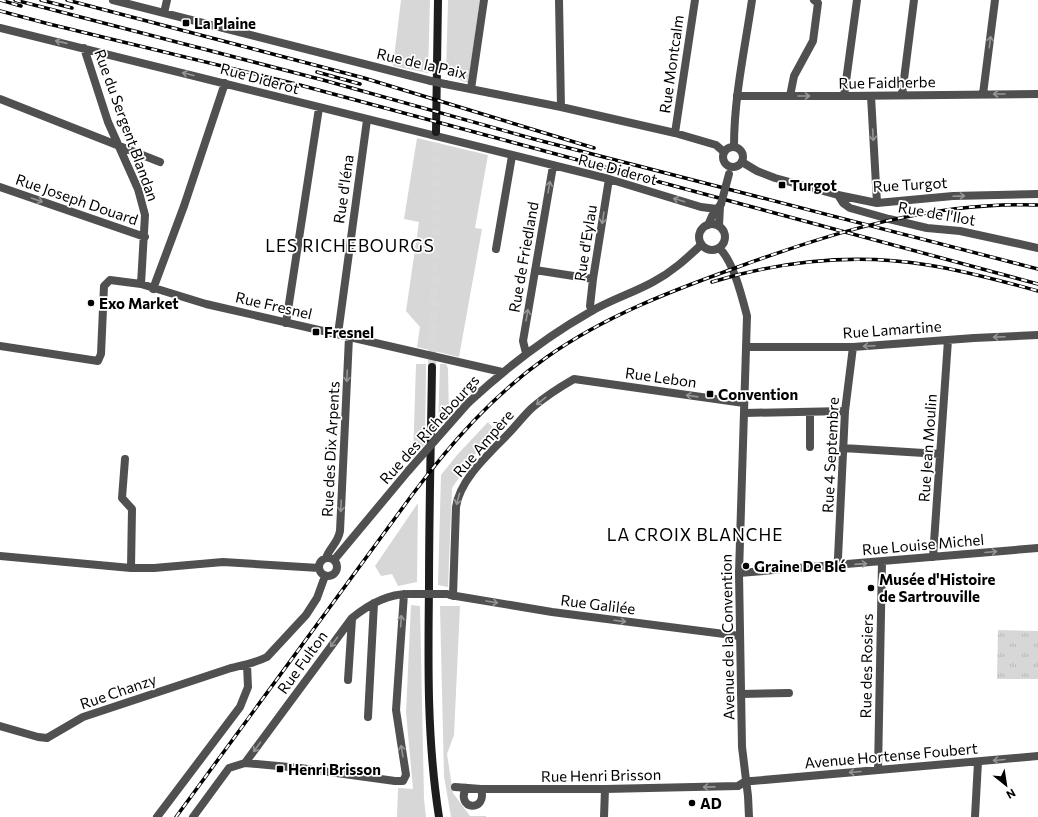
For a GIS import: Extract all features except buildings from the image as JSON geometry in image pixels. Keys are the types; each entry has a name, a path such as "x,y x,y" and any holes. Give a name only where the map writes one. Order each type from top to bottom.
{"main road":[{"path":"436,132 438,0"},
{"path":"432,367 429,495 428,663 430,736 439,817"}],"street":[{"name":"Rue de la Paix","path":"113,0 431,81 561,107 675,133 716,145 724,152"},
{"path":"164,13 167,0"},
{"path":"471,89 484,0"},
{"path":"558,0 561,107"},
{"name":"Rue Montcalm","path":"675,133 695,0"},
{"path":"734,146 734,122 737,96 752,0"},
{"path":"790,96 794,76 813,41 818,3 814,0"},
{"path":"844,96 857,0"},
{"path":"902,95 914,0"},
{"path":"983,94 995,0"},
{"name":"Rue Diderot","path":"0,28 609,179 701,207 719,206"},
{"name":"Rue du Sergent Blandan","path":"84,48 108,122 138,189 145,215 141,284"},
{"path":"153,289 184,206 225,83"},
{"name":"Rue Faidherbe","path":"737,96 1038,94"},
{"path":"871,96 877,203"},
{"path":"0,99 160,162"},
{"path":"286,323 319,108"},
{"name":"Rue d'Iéna","path":"338,334 367,120"},
{"path":"719,206 719,226 724,233 724,241 719,248 712,250 701,244 699,241 700,233 705,226 708,225 719,206 730,170 744,159 743,152 738,147 734,146 728,148 724,152 723,159 730,170"},
{"path":"496,249 512,156"},
{"name":"Rue Turgot","path":"742,162 757,171 775,178 838,195 877,203 954,196 1038,194"},
{"name":"Rue de Friedland","path":"526,353 523,341 553,166"},
{"name":"Rue d'Eylau","path":"592,311 590,306 593,279 609,179"},
{"name":"Rue Joseph Douard","path":"0,187 144,237"},
{"name":"Rue de l'Ilot","path":"838,195 850,208 889,219 927,228 960,231 1038,248"},
{"path":"708,225 713,224 719,226"},
{"name":"Rue des Richebourgs","path":"330,559 353,538 409,470 468,404 502,372 526,353 592,311 670,272 701,244"},
{"name":"Avenue de la Convention","path":"719,248 723,251 728,260 738,285 747,316 739,573 742,747 749,817"},
{"path":"535,270 593,279"},
{"name":"Rue Fresnel","path":"0,346 98,361 102,354 104,286 110,280 141,284 153,289 206,304 502,372"},
{"name":"Rue Lamartine","path":"747,347 853,347 1038,335"},
{"name":"Rue des Dix Arpents","path":"330,559 329,551 339,539 349,337"},
{"name":"Rue Jean Moulin","path":"933,557 948,340"},
{"name":"Rue 4 Septembre","path":"837,566 845,411 853,347"},
{"name":"Rue Lebon","path":"574,379 744,403"},
{"name":"Rue Ampère","path":"450,595 456,507 458,497 463,486 481,462 532,407 574,379"},
{"path":"745,413 845,411"},
{"path":"810,412 810,447"},
{"path":"843,448 940,454"},
{"path":"125,459 122,498 132,509 131,568"},
{"path":"339,536 344,534 353,538"},
{"name":"Rue Louise Michel","path":"739,573 1038,548"},
{"path":"0,556 131,568 154,568 223,562 319,568"},
{"path":"330,559 337,565 335,573 331,576 325,576 319,568 321,562 330,559"},
{"name":"Rue des Rosiers","path":"878,770 882,562"},
{"name":"Rue Chanzy","path":"0,726 38,738 47,738 83,717 224,670 247,665 267,657 306,615 317,598 325,576"},
{"path":"193,817 229,768 245,763 300,768 403,781 406,774 396,710 404,594"},
{"name":"Rue Galilée","path":"404,594 450,595 552,612 740,636"},
{"name":"Rue Fulton","path":"245,763 352,618 374,602 404,594"},
{"path":"368,717 374,602"},
{"path":"348,680 352,618"},
{"path":"157,817 240,707 248,687 247,665"},
{"path":"741,694 789,693"},
{"name":"Avenue Hortense Foubert","path":"746,782 1038,756"},
{"path":"975,817 978,762"},
{"name":"Rue Henri Brisson","path":"455,787 481,789 605,789 738,786 746,782"},
{"path":"466,788 463,794 464,801 466,804 472,806 478,804 482,800 481,789"},
{"path":"604,817 605,789"}],"green space":[{"path":"401,0 430,0 428,73 393,66"},
{"path":"448,0 480,0 468,83 446,75"},
{"path":"417,138 488,155 475,228 482,229 459,357 417,347 420,327 406,311 419,222 404,219"},
{"path":"416,364 426,364 425,444 413,458"},
{"path":"440,364 446,364 448,368 449,416 438,428"},
{"path":"488,422 493,428 452,488 448,587 438,585 441,475 457,455"},
{"path":"418,503 417,582 398,586 392,574 381,576 375,566"},
{"path":"411,605 420,606 424,799 426,817 397,817 398,788 413,789 406,712"},
{"path":"440,606 460,606 454,735 447,754 453,793 470,816 486,817 451,817 444,776"},
{"path":"998,630 1038,631 1038,679 997,679"}],"tunnel":[{"path":"432,367 437,187 436,132"}],"railway":[{"path":"0,0 21,6"},
{"path":"15,0 323,80 534,139 1038,269"},
{"path":"41,0 72,8"},
{"path":"67,0 364,78 594,148"},
{"path":"0,11 296,84 1038,284"},
{"path":"317,72 360,84"},
{"path":"176,817 412,495 442,457 491,404 509,387 547,357 592,329 663,295 811,242 885,221 923,214 961,208 999,205 1038,205"},
{"path":"712,282 792,264 819,261 874,260 901,261 942,267 983,276 1038,291"}],"place":[{"name":"La Plaine","path":"186,23"},
{"name":"Turgot","path":"782,185"},
{"name":"Exo Market","path":"91,303"},
{"name":"Fresnel","path":"316,332"},
{"name":"Convention","path":"710,394"},
{"name":"Graine De Blé","path":"746,566"},
{"name":"Musée d'Histoire de Sartrouville","path":"871,588"},
{"name":"Henri Brisson","path":"280,769"},
{"name":"AD","path":"692,803"}],"district":[{"name":"LES RICHEBOURGS","path":"350,245"},
{"name":"LA CROIX BLANCHE","path":"695,534"}]}
